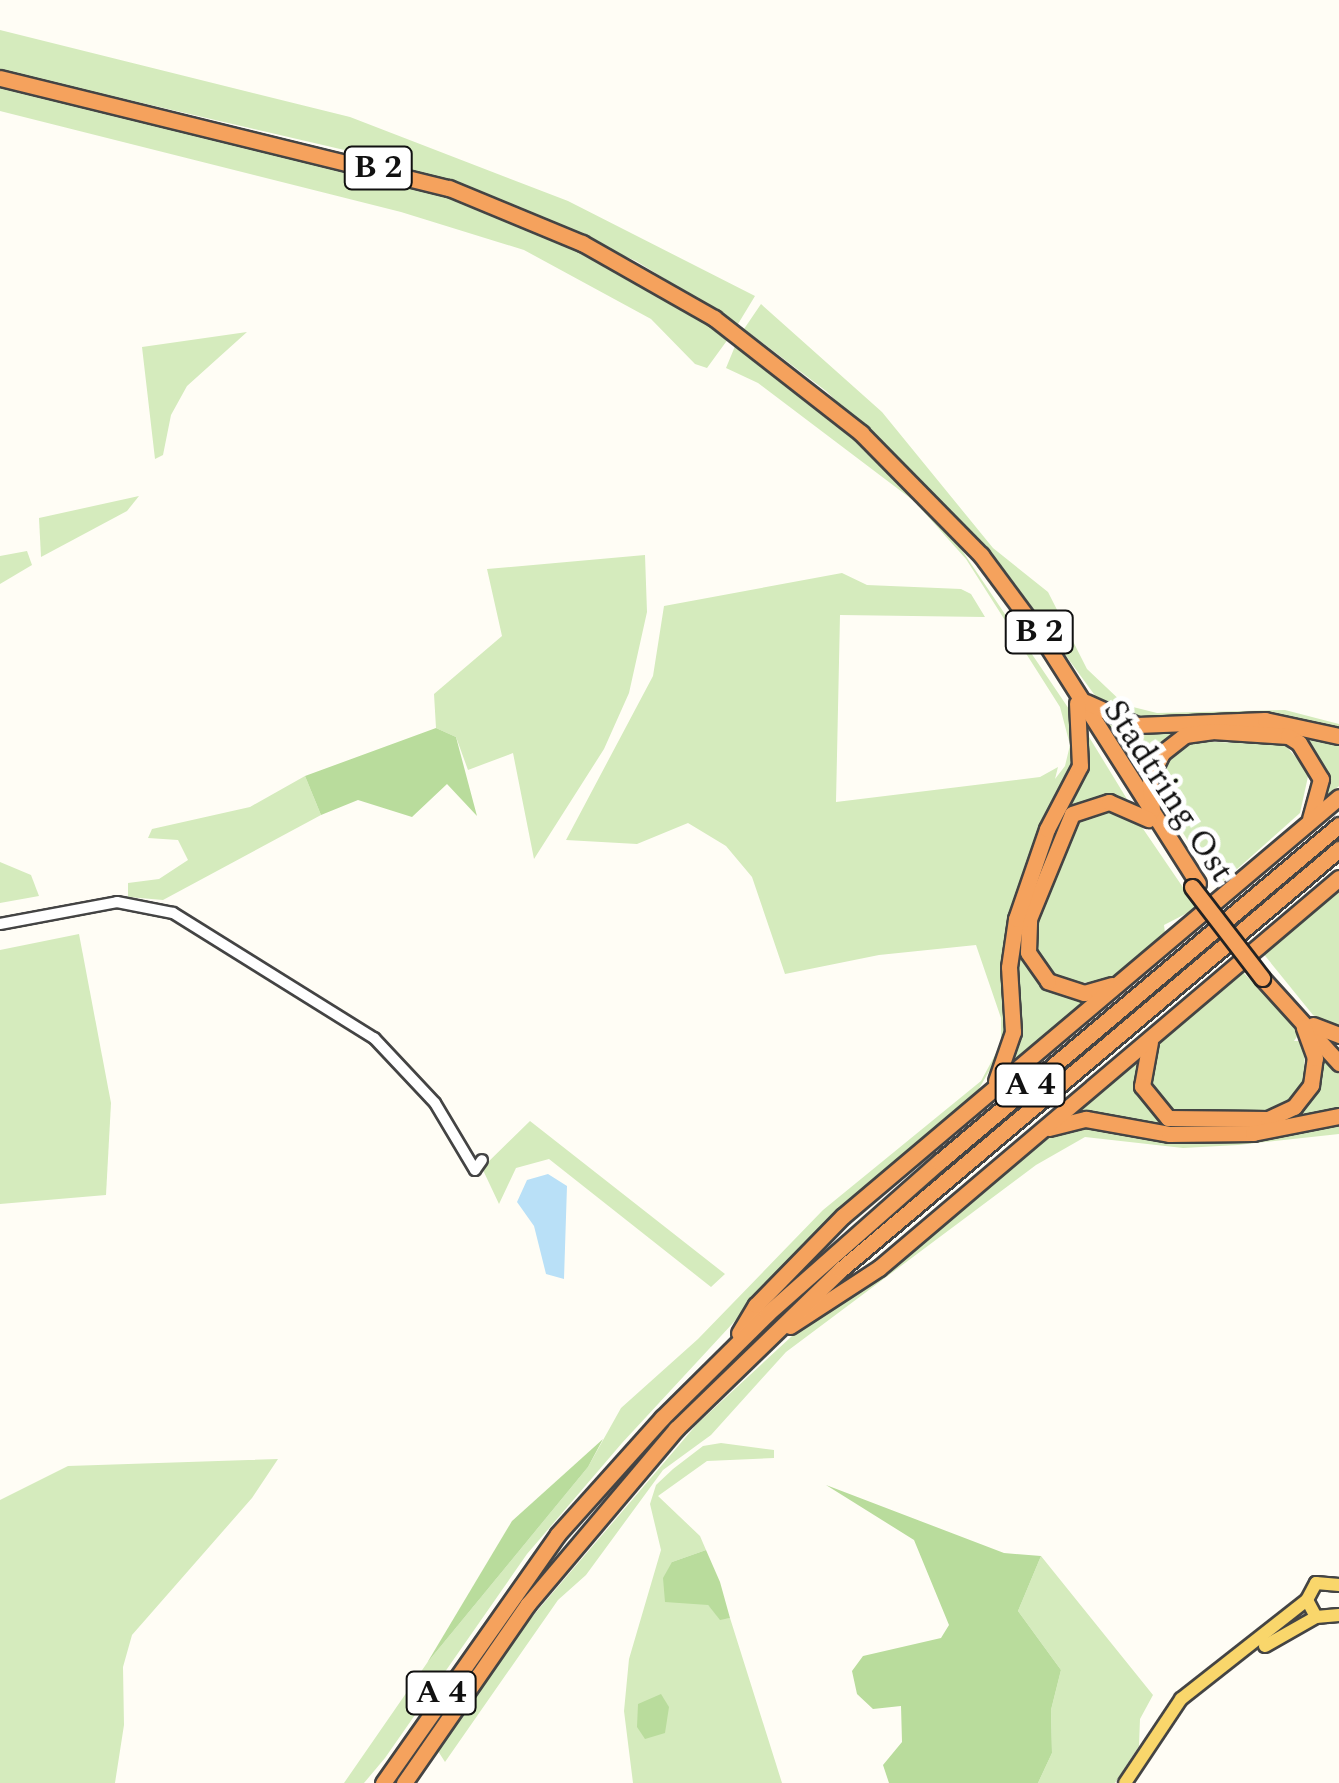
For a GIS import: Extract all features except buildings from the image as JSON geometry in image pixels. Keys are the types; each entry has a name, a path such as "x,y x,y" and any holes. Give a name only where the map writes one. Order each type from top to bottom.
{"highway":[{"name":"Stadtring Ost","path":"0,78 359,162 449,188 582,244 714,318 802,382 882,452 963,538 1080,702"},
{"path":"987,1094 1011,1047 1009,966 1016,919 1047,829 1080,766 1080,702 1137,726 1265,720 1339,736"},
{"name":"B 2","path":"1080,702 1150,817"},
{"path":"1120,982 1084,992 1048,981 1028,952 1028,919 1072,814 1109,802 1150,817 1150,778 1173,742 1212,731 1288,736 1311,754 1321,779 1307,824"},
{"path":"728,1353 784,1273 987,1094 1339,797"},
{"name":"Stadtring Ost","path":"1150,817 1195,885 1264,975 1339,1063"},
{"name":"A 4","path":"383,1783 558,1534 728,1353 939,1162 1339,825"},
{"name":"A 4","path":"404,1783 587,1530 772,1334 1339,848"},
{"path":"772,1334 818,1312 878,1268 1339,878"},
{"name":"Stadtring Ost","path":"1309,1026 1339,1052"},
{"path":"1156,1033 1142,1062 1146,1095 1168,1118 1212,1123 1280,1116 1304,1097 1314,1058 1309,1026 1339,1034"},
{"path":"1036,1134 1086,1119 1169,1134 1253,1133 1339,1116"}],"main road":[{"path":"1124,1783 1181,1699 1306,1600 1316,1583 1338,1583"},
{"path":"1134,1783 1199,1692 1331,1619 1306,1600"}],"street":[{"path":"0,924 118,902 173,914 374,1038 435,1104 475,1170 482,1160"}],"green space":[{"path":"0,30 350,117 568,201 755,296 738,324 636,261 459,185 353,152 0,70"},
{"path":"0,82 429,186 585,250 731,335 707,368 695,364 651,319 524,250 401,212 0,111"},
{"path":"761,304 882,412 993,548 1048,592 1087,669 1125,705 1157,713 1285,710 1339,724 1339,731 1278,716 1132,719 1099,701 1023,597 939,500 826,391 744,329"},
{"path":"247,332 187,386 171,415 163,455 155,459 142,347"},
{"path":"738,339 854,432 953,537 1073,715 1074,768 1015,910 1009,1037 977,1092 782,1270 622,1443 527,1554 385,1758 364,1783 344,1783 427,1663 588,1467 621,1408 698,1339 823,1210 981,1081 1001,1044 1001,1018 976,945 879,955 785,974 752,877 726,846 688,823 637,844 566,840 653,676 664,606 842,573 867,585 961,589 971,594 985,617 840,615 836,802 1040,777 1058,767 1055,779 1065,766 1070,745 1060,707 966,559 914,501 758,383 726,368"},
{"path":"139,496 127,511 41,557 39,518"},
{"path":"27,551 32,565 0,584 0,556"},
{"path":"645,555 647,612 629,693 604,749 534,859 513,753 468,770 456,737 436,728 434,694 502,636 487,569"},
{"path":"1100,715 1125,727 1178,730 1159,743 1143,781"},
{"path":"436,728 456,737 477,816 447,784 412,817 358,800 321,815 305,776"},
{"path":"1086,732 1130,804 1094,799 1063,817 1022,933 1053,990 1092,999 1008,1067 1015,940 1045,846 1086,753"},
{"path":"1303,734 1339,745 1339,786 1327,796 1326,769"},
{"path":"1194,741 1285,745 1309,772 1300,813 1217,887 1158,793 1161,768"},
{"path":"305,776 321,815 163,900 128,897 128,883 159,879 188,860 178,840 148,838 152,829 250,807"},
{"path":"1108,807 1135,817 1197,908 1164,925 1165,933 1108,981 1062,984 1036,960 1030,936 1071,821"},
{"path":"0,862 31,875 39,896 0,903"},
{"path":"1339,886 1339,1030 1313,1015 1262,952"},
{"path":"79,934 111,1103 106,1195 0,1204 0,950"},
{"path":"1242,971 1291,1023 1299,1034 1294,1041 1305,1041 1304,1084 1292,1101 1268,1114 1182,1118 1151,1097 1147,1059 1157,1043"},
{"path":"1318,1049 1339,1070 1339,1110 1286,1125 1184,1132 1102,1116 1068,1118 1140,1054 1138,1086 1167,1123 1270,1123 1300,1108 1311,1092"},
{"path":"1339,1120 1339,1134 1238,1145 1183,1148 1085,1137 1036,1165 786,1352 711,1435 663,1470 586,1575 558,1600 445,1762 438,1751 508,1645 697,1424 792,1336 1039,1141 1084,1123 1152,1136"},
{"path":"530,1121 725,1274 711,1287 549,1159 516,1168 499,1204 482,1168"},
{"path":"603,1439 588,1467 427,1663 512,1521"},
{"path":"721,1443 774,1450 774,1458 707,1461 658,1496 700,1536 706,1550 672,1562 720,1619 730,1618 782,1783 633,1783 624,1711 629,1659 661,1550 650,1504 656,1485 673,1469 703,1446"},
{"path":"278,1459 252,1498 132,1635 123,1667 124,1725 115,1783 0,1783 0,1500 68,1466"},
{"path":"826,1485 1004,1553 1041,1556 1018,1611 1061,1670 1051,1710 1052,1753 1038,1783 889,1783 883,1765 902,1742 901,1706 873,1709 857,1694 852,1671 863,1656 941,1638 949,1625 914,1540"},
{"path":"706,1550 730,1618 720,1620 708,1605 665,1602 663,1578 672,1562"},
{"path":"1041,1556 1153,1695 1140,1719 1139,1746 1115,1783 1038,1783 1052,1753 1051,1710 1061,1670 1018,1611"},
{"path":"661,1694 669,1707 665,1733 645,1739 637,1727 638,1704"}],"water":[{"path":"548,1174 567,1186 564,1279 546,1274 534,1226 517,1202 527,1180"}]}
